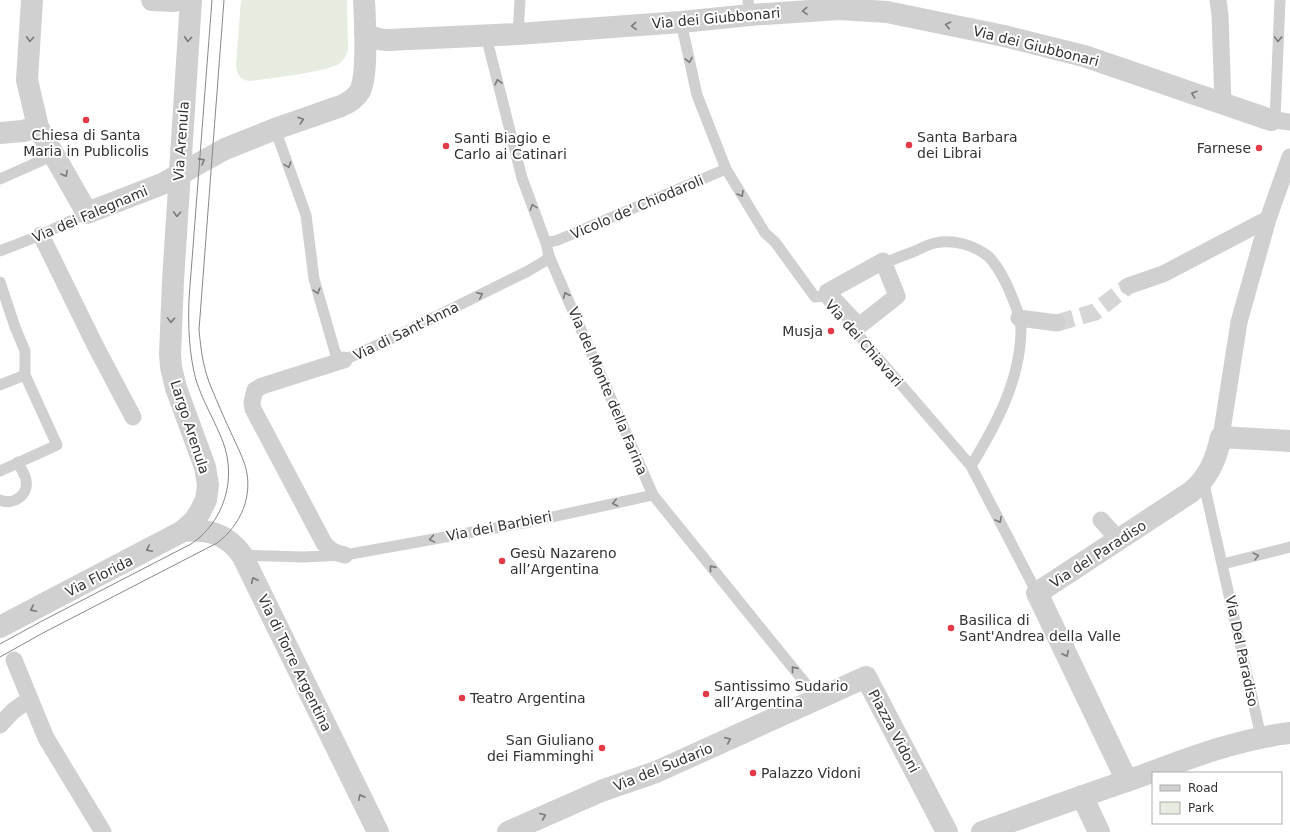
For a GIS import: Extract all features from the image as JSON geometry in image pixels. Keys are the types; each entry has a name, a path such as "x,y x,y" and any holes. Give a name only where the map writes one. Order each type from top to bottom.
{"street":[{"path":"32,0 27,80 38,127 87,213"},
{"path":"152,0 180,0"},
{"name":"Via Arenula","path":"173,281 191,0"},
{"name":"Via dei Falegnami","path":"87,213 162,184 225,149 350,102 360,91 364,76 364,0"},
{"path":"1218,0 1220,16 1223,104"},
{"name":"Via dei Giubbonari","path":"365,33 378,40 486,36 681,22 749,7 839,4 888,6 1084,56 1223,104 1279,121"},
{"path":"0,133 23,132 38,127"},
{"path":"1290,157 1268,219 1239,322 1227,405 1219,446 1290,441"},
{"path":"1128,286 1164,274 1268,219"},
{"path":"41,235 95,345 108,384 133,417"},
{"path":"883,262 897,296 859,326 826,295 827,292 883,262"},
{"name":"Largo Arenula","path":"173,281 170,337 171,367 176,388 206,467 208,480 206,500 189,526"},
{"path":"1019,318 1057,323"},
{"name":"Via di Sant'Anna","path":"344,360 272,382 255,390 252,402 253,409 320,536 329,550 345,555"},
{"name":"Via del Paradiso","path":"1037,593 1191,492 1203,480 1211,468 1219,446"},
{"path":"1101,520 1119,540"},
{"name":"Via di Torre Argentina","path":"189,526 217,535 233,544 242,555 378,832"},
{"name":"Via Florida","path":"0,627 189,526"},
{"path":"1037,593 1127,781"},
{"path":"14,660 46,738 104,832"},
{"name":"Piazza Vidoni","path":"818,700 866,677 947,832"},
{"path":"0,725 13,711 30,699"},
{"name":"Via del Sudario","path":"508,832 601,791 656,772 818,700"},
{"path":"1153,772 1225,747 1261,737 1290,733"},
{"path":"982,832 1009,828 1082,796 1152,772"},
{"path":"1082,796 1099,832"}],"lane":[{"path":"518,34 520,0"},
{"path":"1279,121 1280,0"},
{"name":"Via dei Chiavari","path":"681,22 697,95 726,169 765,233 775,242 815,297 826,295 971,466 1037,593"},
{"name":"Via del Monte della Farina","path":"486,36 522,178 546,243 549,256 653,495 818,700"},
{"path":"275,129 306,215 314,280 334,352 340,359 344,360"},
{"path":"0,179 54,155"},
{"name":"Vicolo de' Chiodaroli","path":"546,243 558,240 726,169"},
{"name":"Via dei Falegnami","path":"0,251 41,235 87,213"},
{"path":"884,263 934,243 949,242 963,244 983,254 994,263 1012,297 1019,318 1021,330 1014,374 1003,408 987,440 971,466"},
{"name":"Via di Sant'Anna","path":"344,360 395,337 528,271 549,256"},
{"path":"0,282 15,327 25,351 25,375 57,444 0,471"},
{"path":"0,386 25,375"},
{"path":"0,500 10,502 18,500 24,493 26,479 18,462"},
{"name":"Via Del Paradiso","path":"1203,480 1261,737"},
{"name":"Via dei Barbieri","path":"242,555 304,557 345,555 529,522 653,495"},
{"path":"1223,564 1290,547"}],"green space":[{"path":"241,0 347,0 348,50 345,57 340,63 334,66 312,72 252,81 242,79 237,72 236,65"}],"tunnel":[{"path":"1057,323 1095,312 1128,286"}],"tram line":[{"path":"0,644 191,544 212,524 225,499 229,470 227,456 220,434 196,380 190,350 189,330 189,299 212,0"},
{"path":"0,657 41,634 217,543 233,527 243,508 248,487 245,465 208,380 203,359 199,330 224,0"}],"place":[{"name":"Chiesa di Santa Maria in Publicolis","path":"86,120"},
{"name":"Santa Barbara dei Librai","path":"909,145"},
{"name":"Santi Biagio e Carlo ai Catinari","path":"446,146"},
{"name":"Farnese","path":"1259,148"},
{"name":"Musja","path":"831,331"},
{"name":"Gesù Nazareno all’Argentina","path":"502,561"},
{"name":"Basilica di Sant'Andrea della Valle","path":"951,628"},
{"name":"Santissimo Sudario all’Argentina","path":"706,694"},
{"name":"Teatro Argentina","path":"462,698"},
{"name":"San Giuliano dei Fiamminghi","path":"602,748"},
{"name":"Palazzo Vidoni","path":"753,773"}]}
